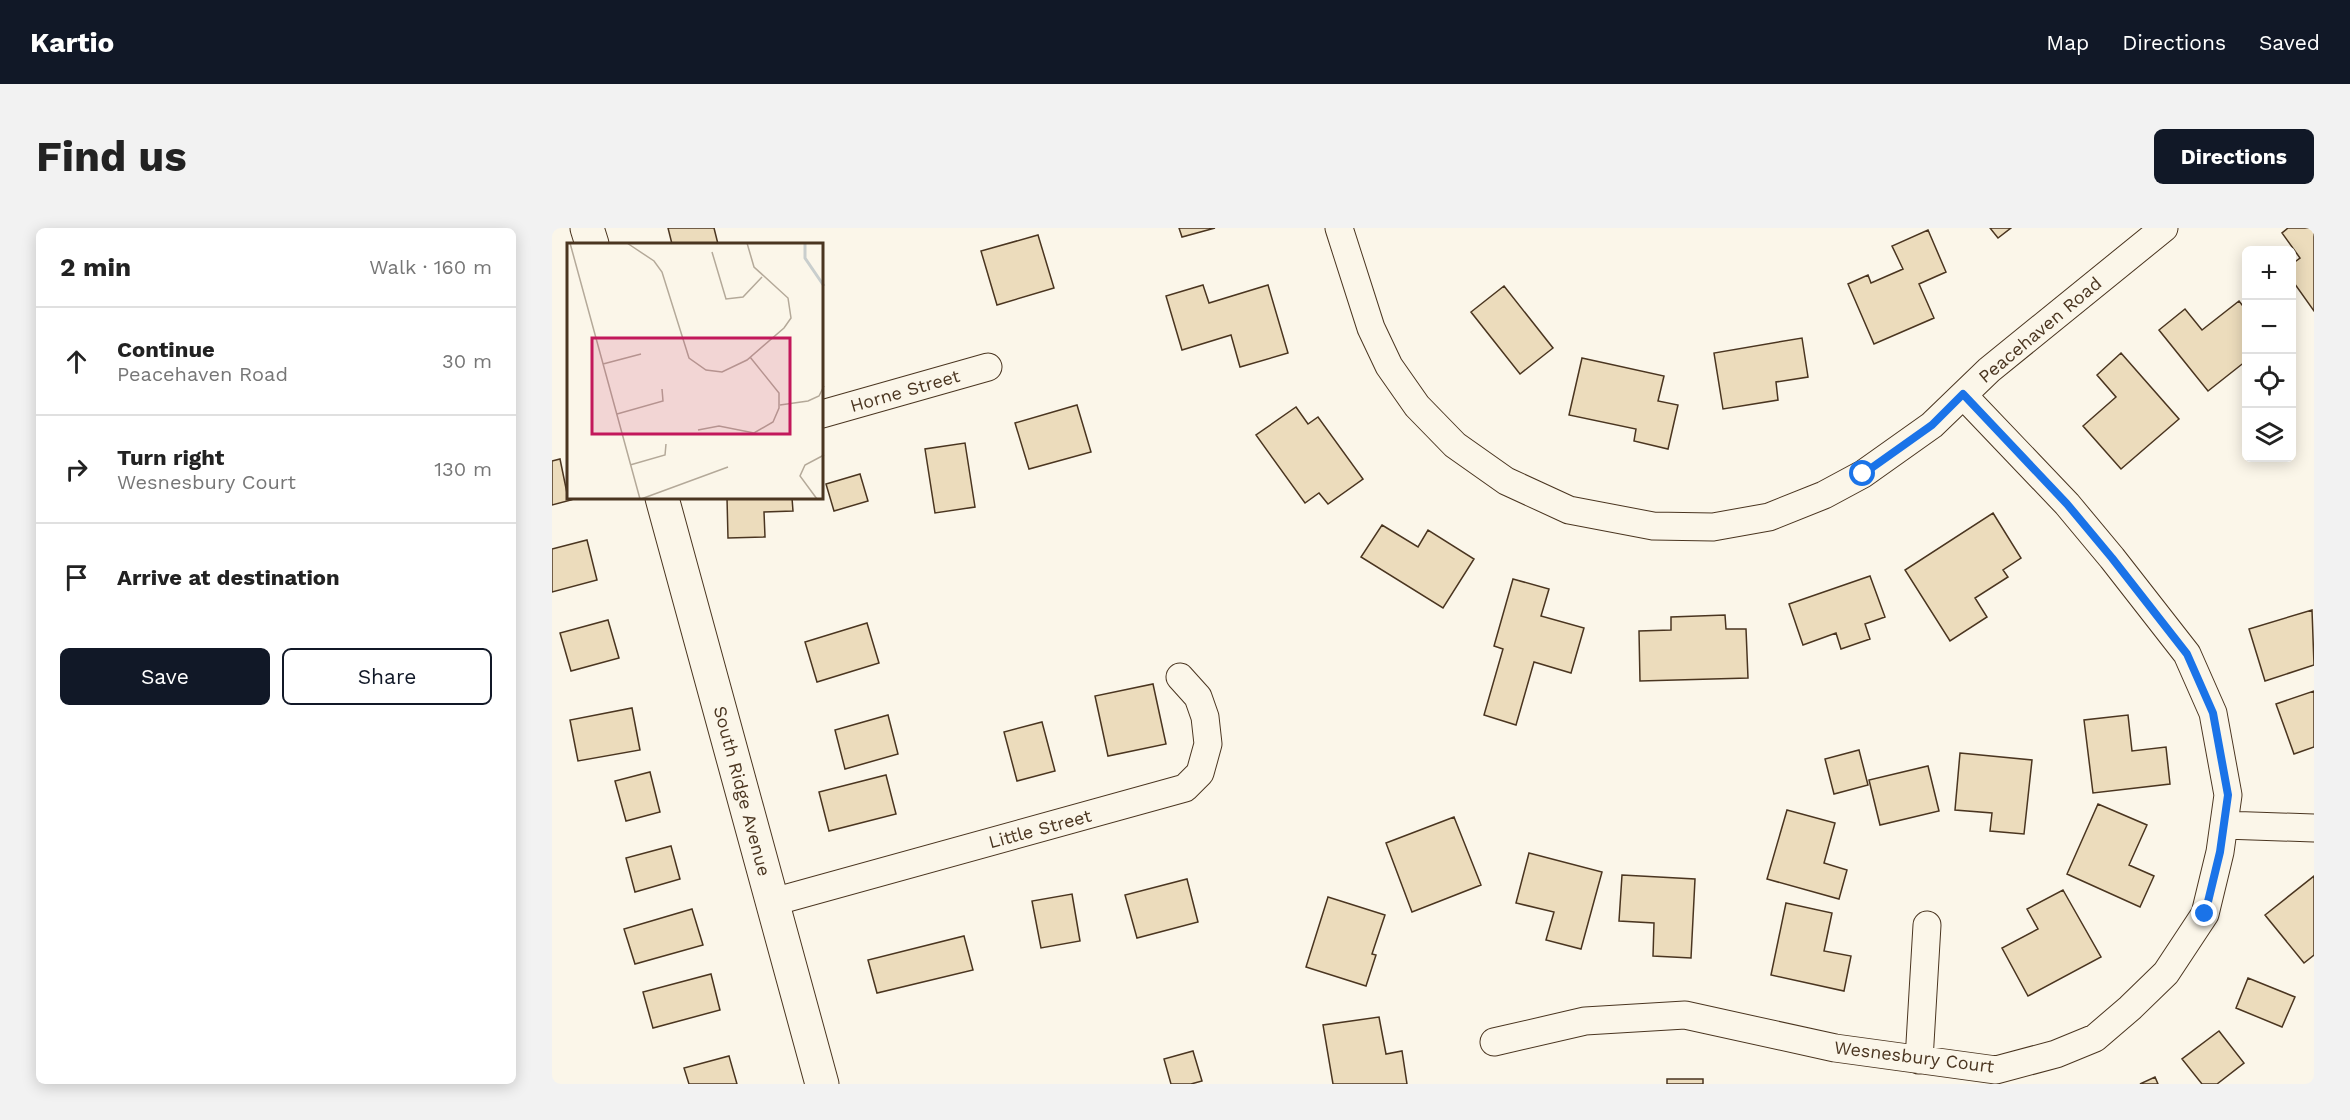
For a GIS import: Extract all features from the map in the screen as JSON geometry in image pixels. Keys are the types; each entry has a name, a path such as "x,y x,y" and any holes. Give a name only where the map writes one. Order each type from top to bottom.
{"street":[{"path":"587,228 592,243"},
{"name":"Peacehaven Road","path":"1339,228 1371,328 1389,366 1417,406 1455,445 1506,481 1569,510 1653,526 1713,527 1768,517 1824,495 1863,474 1932,425 1989,370 2164,228"},
{"name":"Horne Street","path":"824,413 988,367"},
{"name":"Wesnesbury Court","path":"1494,1042 1585,1021 1685,1015 1835,1048 1996,1070 2056,1054 2095,1038 2166,973 2205,914 2220,852 2228,795 2213,713 2187,654 2112,558 2074,513 1963,394"},
{"name":"South Ridge Avenue","path":"663,500 822,1084"},
{"name":"Little Street","path":"773,902 1185,788 1200,773 1208,744 1205,717 1198,697 1180,677"},
{"path":"2224,825 2314,828"},
{"path":"1919,1060 1927,925"}],"building":[{"path":"668,228 714,228 718,243 672,243"},
{"path":"1179,228 1215,228 1182,237"},
{"path":"1990,228 2011,228 1998,238"},
{"path":"2288,228 2314,228 2314,311 2296,286 2296,261 2300,258 2296,252 2296,246 2291,246 2282,233"},
{"path":"1928,230 1946,272 1919,284 1934,318 1874,344 1848,284 1868,275 1871,283 1903,269 1892,246"},
{"path":"1038,235 1054,288 997,305 981,251"},
{"path":"1203,285 1209,303 1268,285 1288,353 1240,367 1231,335 1182,350 1166,296"},
{"path":"1504,286 1553,348 1520,374 1471,312"},
{"path":"2239,301 2242,305 2242,364 2208,391 2159,330 2185,309 2202,330"},
{"path":"1802,338 1808,377 1776,382 1778,400 1723,409 1714,353"},
{"path":"2121,353 2179,419 2121,469 2083,426 2116,397 2097,375"},
{"path":"1582,358 1664,376 1658,401 1678,405 1668,449 1634,441 1636,429 1569,415"},
{"path":"1077,405 1091,452 1029,469 1015,423"},
{"path":"1296,407 1308,424 1318,417 1363,479 1328,504 1319,493 1305,503 1256,435"},
{"path":"965,443 975,507 935,513 925,449"},
{"path":"560,459 567,500 571,500 552,505 552,461"},
{"path":"860,474 868,501 834,511 826,484"},
{"path":"727,500 792,500 793,511 764,512 765,537 728,538"},
{"path":"1993,513 2021,558 2003,570 2008,577 1975,598 1987,617 1950,641 1905,570"},
{"path":"1382,525 1418,547 1428,530 1474,559 1443,608 1361,557"},
{"path":"587,540 597,580 552,592 552,549"},
{"path":"1870,576 1885,617 1865,624 1870,639 1841,649 1836,633 1803,645 1789,604"},
{"path":"1513,579 1549,589 1541,616 1584,628 1571,673 1534,662 1516,725 1484,715 1503,649 1494,646"},
{"path":"2312,610 2314,665 2265,681 2249,629"},
{"path":"1725,615 1726,629 1746,629 1748,678 1640,681 1639,631 1671,630 1671,617"},
{"path":"608,620 619,658 571,671 560,633"},
{"path":"867,623 879,663 817,682 805,642"},
{"path":"1153,684 1166,744 1108,756 1095,696"},
{"path":"2314,691 2314,747 2294,754 2276,704"},
{"path":"632,708 640,750 578,761 570,720"},
{"path":"888,715 898,754 845,769 835,730"},
{"path":"2128,715 2132,751 2166,747 2170,784 2093,793 2084,720"},
{"path":"1042,722 1055,771 1017,781 1004,732"},
{"path":"1859,750 1868,785 1834,794 1825,759"},
{"path":"1960,753 2032,760 2024,834 1990,831 1992,813 1955,810"},
{"path":"1928,766 1939,811 1880,825 1869,780"},
{"path":"650,772 660,812 626,821 615,781"},
{"path":"886,775 896,814 829,831 819,792"},
{"path":"2098,804 2147,825 2129,865 2154,876 2140,907 2067,874"},
{"path":"1787,810 1835,823 1824,863 1847,870 1839,899 1767,879"},
{"path":"1454,817 1481,885 1412,912 1386,843"},
{"path":"671,846 680,879 635,892 626,858"},
{"path":"1529,853 1602,872 1581,949 1546,940 1554,912 1516,903"},
{"path":"1622,875 1695,879 1691,958 1653,956 1654,923 1619,921"},
{"path":"2314,876 2314,955 2304,963 2265,915"},
{"path":"1187,879 1198,922 1137,938 1125,895"},
{"path":"2063,890 2101,957 2028,996 2002,948 2038,929 2027,909"},
{"path":"1072,894 1080,941 1041,948 1032,901"},
{"path":"1328,897 1385,915 1372,954 1376,955 1366,986 1306,967"},
{"path":"1786,903 1832,913 1824,951 1851,956 1844,991 1771,975"},
{"path":"692,909 703,945 635,964 624,929"},
{"path":"964,936 973,970 877,993 868,960"},
{"path":"711,974 720,1010 653,1028 643,992"},
{"path":"2248,978 2295,997 2282,1027 2236,1008"},
{"path":"1379,1017 1386,1054 1402,1051 1407,1084 1333,1084 1323,1025"},
{"path":"2219,1031 2244,1063 2217,1084 2202,1084 2182,1059"},
{"path":"1193,1051 1202,1081 1191,1084 1171,1084 1164,1059"},
{"path":"729,1056 737,1084 689,1084 684,1068"},
{"path":"2155,1077 2158,1084 2140,1084"},
{"path":"1667,1079 1703,1079 1703,1084 1667,1084"}],"route":[{"path":"1863,474 1932,425 1963,394 2067,504 2187,654 2213,713 2228,795 2220,852 2205,914"}]}
